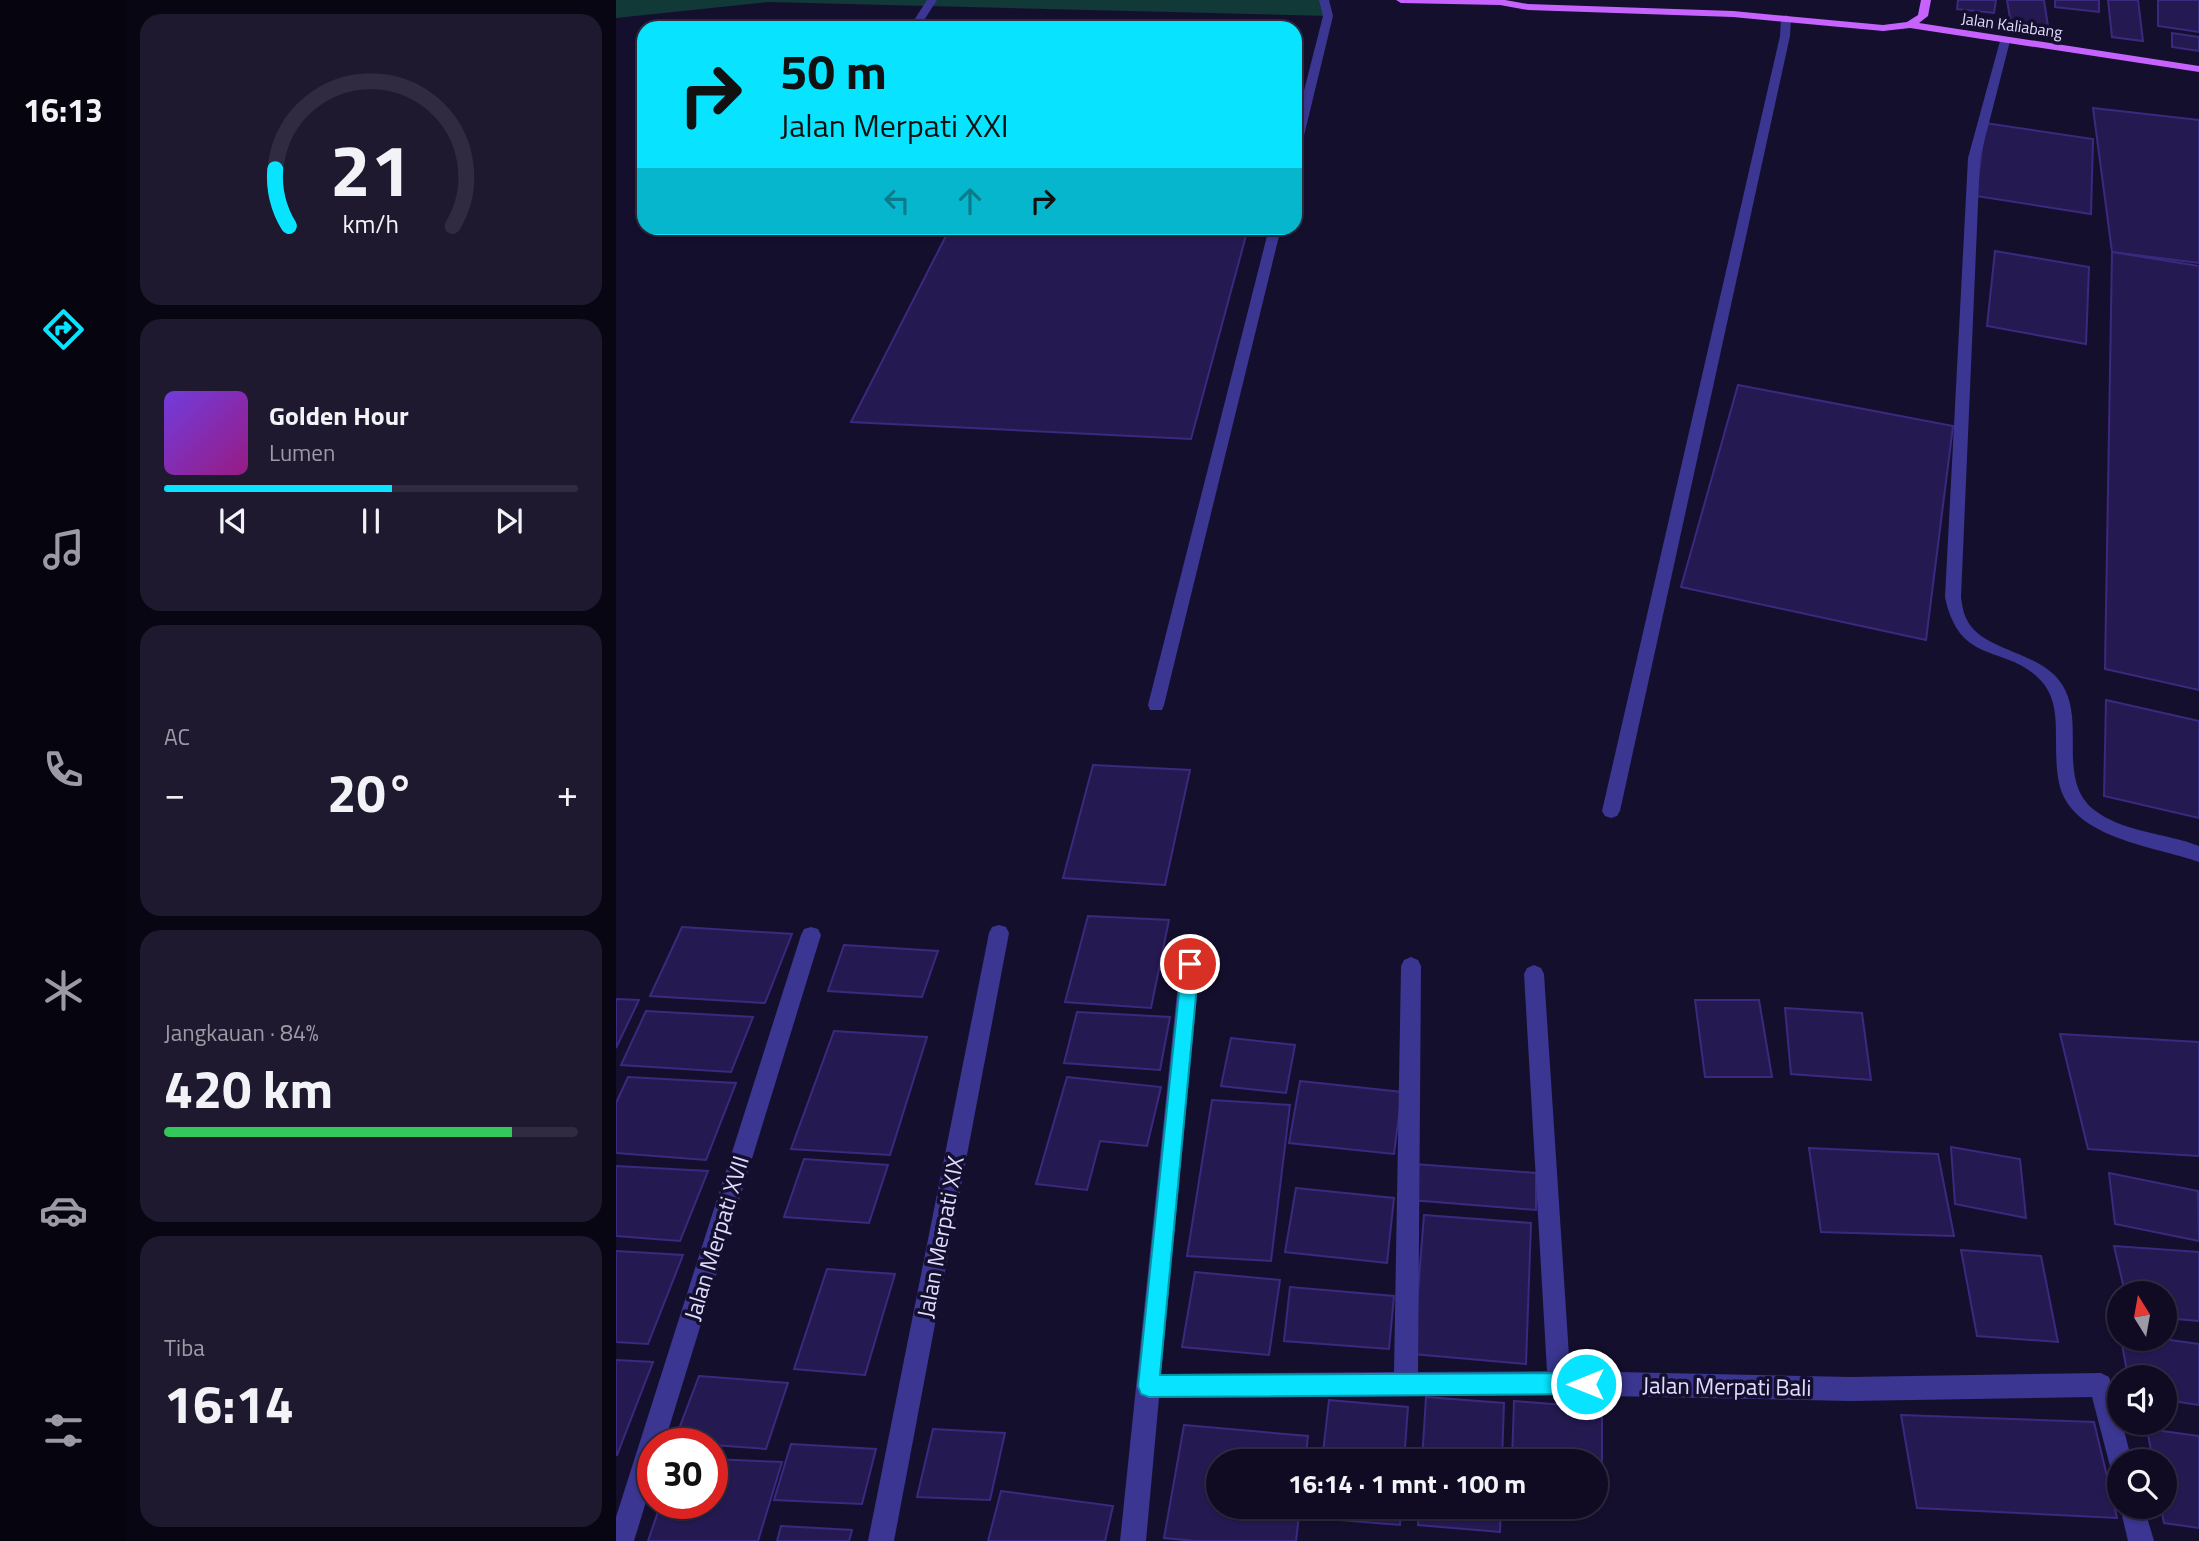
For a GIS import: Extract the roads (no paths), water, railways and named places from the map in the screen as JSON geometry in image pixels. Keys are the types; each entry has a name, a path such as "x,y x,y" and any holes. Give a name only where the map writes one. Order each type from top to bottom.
{"main road":[{"name":"Jalan Kaliabang","path":"1401,0 1500,2 1528,6 1786,18 1883,28 1910,25 2199,69"},
{"path":"1910,25 1923,16 1926,0"}],"street":[{"path":"918,21 932,0"},
{"path":"1302,120 1328,16 1324,0"},
{"path":"1611,810 1785,36 1786,18"},
{"path":"2006,41 1974,158 1953,597 1959,622 1975,640 2034,667 2054,684 2064,703 2065,771 2072,793 2085,813 2112,828 2199,854"},
{"path":"1156,705 1273,235"},
{"name":"Jalan Merpati XIX","path":"881,1541 999,933"},
{"name":"Jalan Merpati XVII","path":"621,1541 811,935"},
{"path":"1133,1541 1190,964"},
{"path":"1406,1386 1412,966"},
{"path":"1534,974 1559,1383"},
{"name":"Jalan Merpati Bali","path":"1149,1386 1559,1383 1851,1389 2101,1385 2117,1449"},
{"path":"2135,1519 2141,1541"}]}
